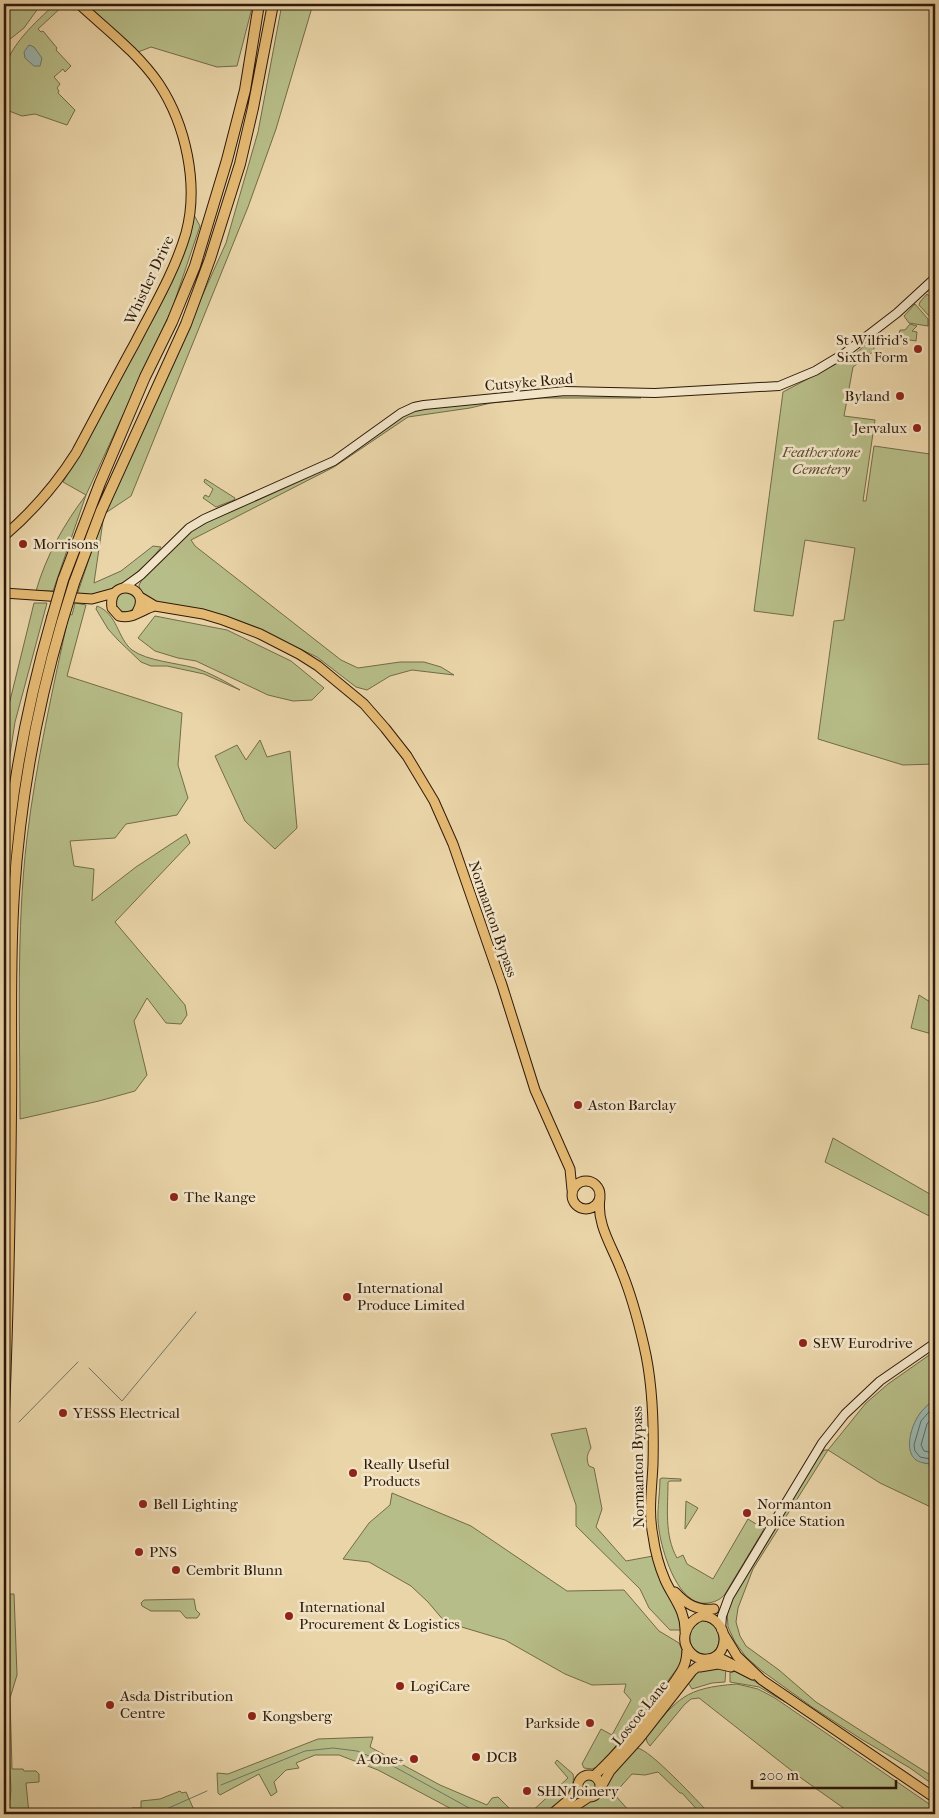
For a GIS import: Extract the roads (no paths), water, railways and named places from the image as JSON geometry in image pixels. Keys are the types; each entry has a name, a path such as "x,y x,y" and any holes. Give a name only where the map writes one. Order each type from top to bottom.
{"highway":[{"path":"4,883 13,794 21,745 36,678 63,580 100,483 195,266 243,99 259,4"},
{"path":"4,1413 11,1163 12,950 15,878 24,798 37,720 62,622 74,583 101,511 186,324 210,259 240,164 273,4"}],"main road":[{"name":"Whistler Drive","path":"4,536 38,502 76,453 156,302 180,250 189,217 190,179 188,154 180,128 166,96 142,62 79,4"},
{"name":"Cutsyke Road","path":"4,593 92,599 119,590 142,575 188,528 204,519 334,461 405,410 424,405 565,391 655,393 779,386 816,371 846,353 897,313 935,278"},
{"path":"137,612 141,605 138,588 142,575"},
{"path":"131,588 139,596 155,606 126,618 119,616 114,611 111,602 119,590 131,588"},
{"name":"Cutsyke Road","path":"92,599 114,611"},
{"name":"Normanton Bypass","path":"155,606 203,614 260,634 299,654 318,666 364,704 407,756 434,801 453,844 502,986 535,1090 570,1169 572,1190"},
{"name":"Normanton Bypass","path":"566,1159 576,1173 587,1181"},
{"path":"587,1181 597,1186 600,1190 600,1198 594,1208 585,1210 574,1204 571,1197 572,1190 578,1183 587,1181"},
{"name":"Normanton Bypass","path":"600,1198 598,1209 600,1218 634,1305 645,1349 654,1435 650,1499 652,1534 657,1556 684,1616 685,1632"},
{"name":"Normanton Bypass","path":"585,1210 594,1218 606,1235"},
{"path":"729,1597 722,1616 722,1648 716,1656 707,1659 692,1654 684,1640 685,1632 691,1622 724,1603 729,1597 822,1442 845,1414 880,1381 935,1343"},
{"path":"668,1584 683,1600 698,1609 714,1609"},
{"name":"Normanton Bypass","path":"668,1584 682,1605 691,1613 700,1616"},
{"path":"700,1616 711,1616 717,1620 737,1656 762,1680"},
{"name":"Loscoe Lane","path":"594,1776 646,1720 672,1685 684,1668 688,1655 687,1647"},
{"path":"716,1656 762,1680 935,1798"},
{"name":"Loscoe Lane","path":"600,1789 610,1771 639,1739 692,1671 707,1659"},
{"path":"692,1671 708,1664 741,1669"},
{"path":"552,1814 572,1797 582,1776 589,1774 594,1776 599,1781 600,1789 596,1795 589,1797 563,1814"},
{"path":"578,1784 582,1794 589,1797"}],"water":[{"path":"29,45 34,47 42,58 40,66 34,66 25,58 24,52"},
{"path":"935,1398 935,1465 916,1460 912,1456 909,1443 912,1429 918,1417"}],"waterway":[{"path":"89,1368 122,1401 196,1312"},
{"path":"19,1422 78,1362"},
{"path":"221,1785 305,1751 333,1748 357,1751 393,1766 480,1814"},
{"path":"155,1814 207,1791"}],"place":[{"name":"St Wilfrid's Sixth Form","path":"918,349"},
{"name":"Byland","path":"900,396"},
{"name":"Jervalux","path":"917,428"},
{"name":"Morrisons","path":"23,544"},
{"name":"Aston Barclay","path":"578,1105"},
{"name":"The Range","path":"174,1197"},
{"name":"International Produce Limited","path":"347,1297"},
{"name":"SEW Eurodrive","path":"803,1343"},
{"name":"YESSS Electrical","path":"63,1413"},
{"name":"Really Useful Products","path":"353,1473"},
{"name":"Bell Lighting","path":"143,1504"},
{"name":"Normanton Police Station","path":"747,1513"},
{"name":"PNS","path":"139,1552"},
{"name":"Cembrit Blunn","path":"176,1570"},
{"name":"International Procurement & Logistics","path":"289,1616"},
{"name":"LogiCare","path":"400,1686"},
{"name":"Asda Distribution Centre","path":"110,1705"},
{"name":"Kongsberg","path":"252,1716"},
{"name":"Parkside","path":"590,1723"},
{"name":"DCB","path":"476,1757"},
{"name":"A-One+","path":"414,1759"},
{"name":"SHN Joinery","path":"527,1791"}],"park label":[{"name":"Featherstone Cemetery","path":"821,460"}]}
